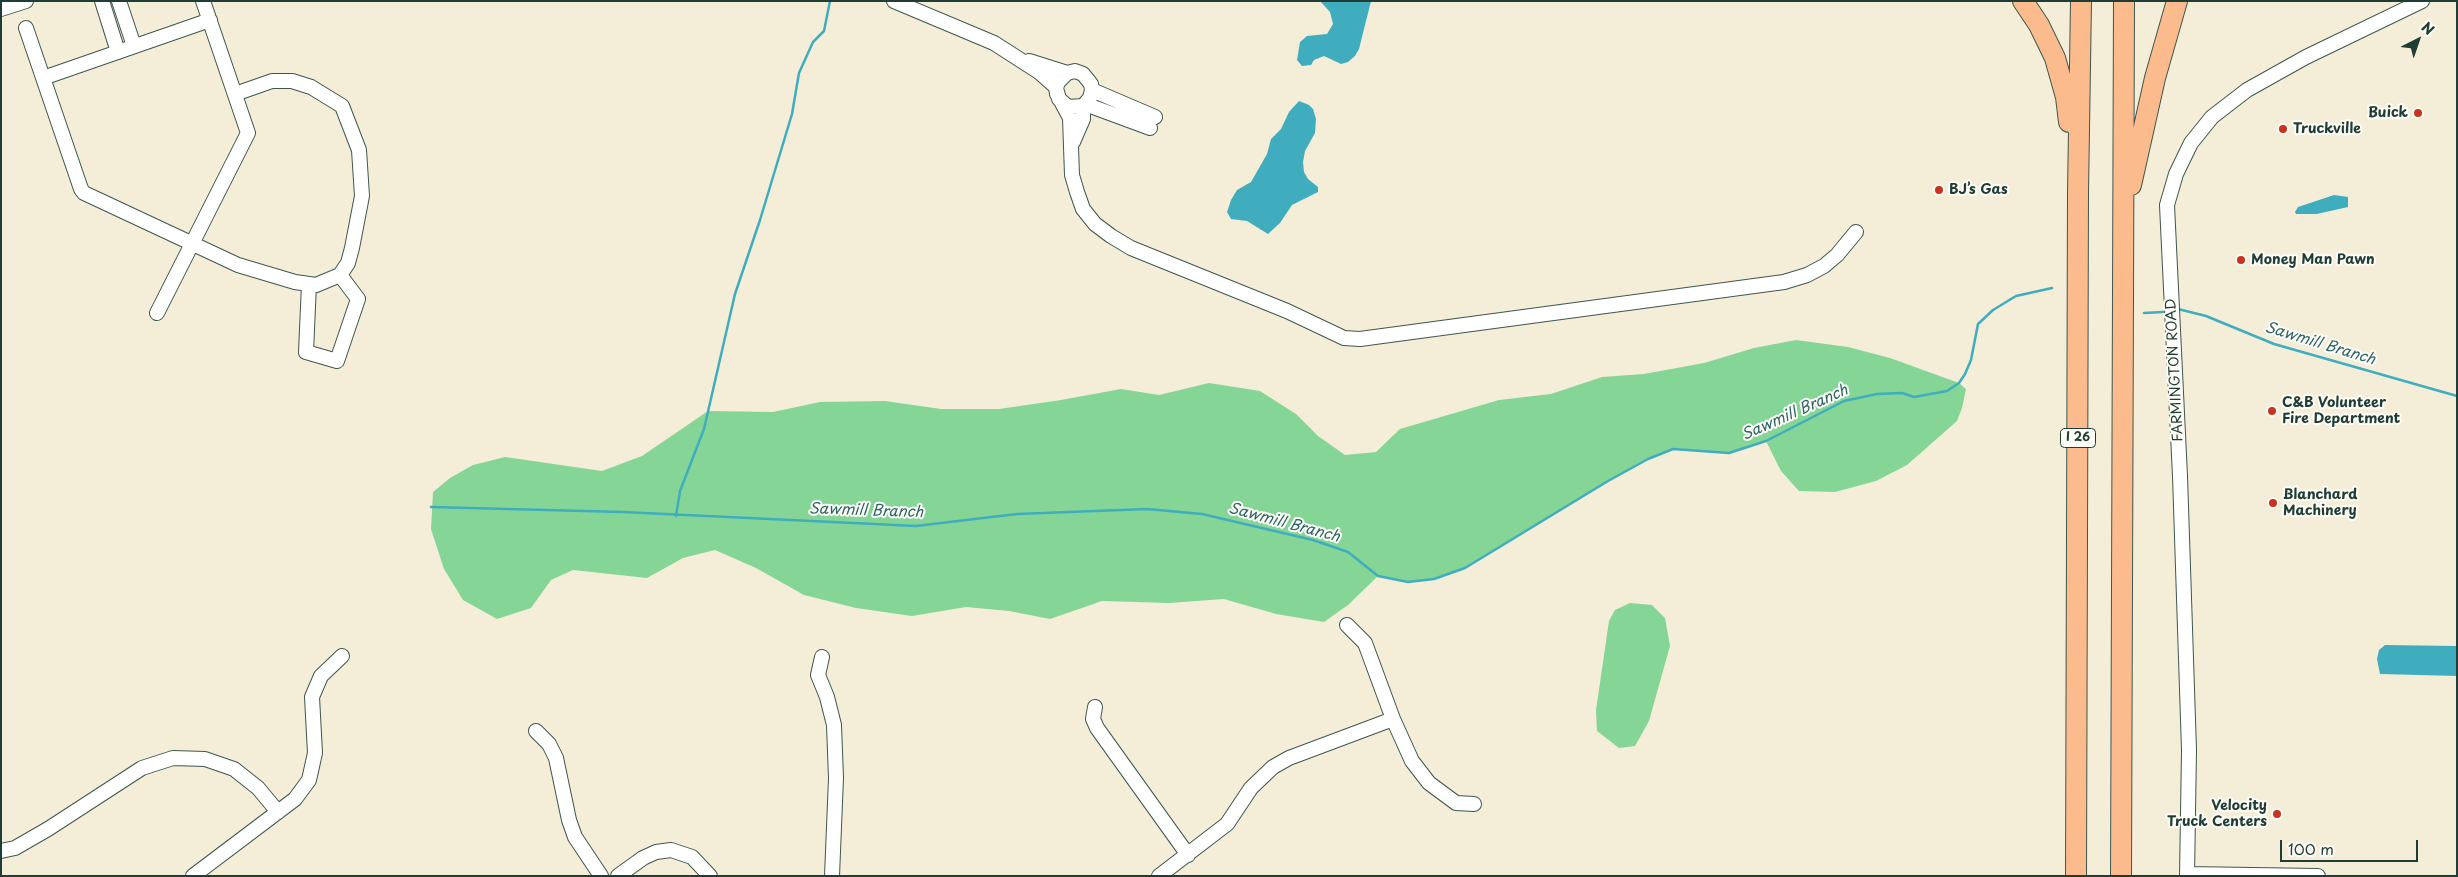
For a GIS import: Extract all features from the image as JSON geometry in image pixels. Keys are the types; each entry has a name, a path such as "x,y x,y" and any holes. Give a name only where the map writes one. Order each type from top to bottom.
{"highway":[{"path":"2023,1 2039,25 2054,58 2066,97 2078,193"},
{"name":"I 26","path":"2076,876 2078,193 2081,1"},
{"path":"2121,876 2124,1"},
{"path":"2122,231 2155,78 2177,1"}],"street":[{"path":"1,9 26,1"},
{"path":"102,1 118,52"},
{"path":"119,1 134,46"},
{"path":"158,313 248,133 203,1"},
{"path":"894,1 978,35 1011,55 1056,87 1070,118 1072,175 1084,209 1095,224 1111,236 1131,248 1287,311 1344,338 1360,339 1784,282 1808,275 1824,266 1837,255 1856,232"},
{"name":"FARMINGTON ROAD","path":"2187,875 2188,740 2180,476 2167,205 2176,174 2191,143 2212,116 2247,90 2306,56 2422,1"},
{"path":"43,78 210,20"},
{"path":"26,28 81,189 238,265 316,285 340,275 348,263 362,196 359,150 342,106 311,87 292,81 272,81 235,94"},
{"path":"1011,55 1067,73"},
{"path":"1075,71 1083,74 1091,84 1090,98 1084,105 1076,108 1060,98 1058,82 1067,73 1075,71"},
{"path":"1084,105 1152,122 1092,90"},
{"path":"1072,153 1074,139 1083,118 1084,105"},
{"path":"309,284 306,352 337,361 358,299 340,275"},
{"path":"1347,625 1365,643 1393,719 1412,760 1429,783 1456,803 1474,804"},
{"path":"193,876 295,799 309,780 315,753 312,697 321,676 342,656"},
{"path":"822,657 818,675 827,697 834,725 836,778 832,876"},
{"path":"1095,707 1093,718 1097,728 1188,855"},
{"path":"1159,876 1227,824 1251,788 1273,767 1296,755 1393,719"},
{"path":"536,731 549,744 556,758 569,820 575,837 601,876"},
{"path":"1,851 15,848 48,830 142,768 173,758 205,759 234,769 258,788 278,812"},
{"path":"618,876 643,858 656,852 671,850 692,857 710,876"},
{"path":"2187,875 2318,876"}],"green space":[{"path":"1796,340 1848,347 1890,358 1959,383 1966,389 1957,421 1907,465 1876,481 1835,492 1799,491 1781,471 1766,441 1729,453 1673,449 1648,459 1608,481 1465,568 1434,579 1408,582 1378,576 1348,605 1324,622 1276,614 1224,599 1169,603 1102,601 1050,619 1009,611 966,607 912,616 856,608 804,595 756,568 715,550 683,558 647,578 573,570 551,580 531,608 497,619 463,600 444,569 431,529 433,492 450,478 473,465 505,457 602,471 642,456 708,411 773,412 820,402 885,401 941,409 999,409 1121,389 1159,395 1209,383 1260,391 1296,414 1318,436 1345,455 1376,452 1400,429 1499,400 1551,394 1602,377 1644,374 1704,363 1754,348"},
{"path":"1630,603 1652,605 1665,618 1670,646 1649,721 1635,746 1619,748 1597,731 1596,710 1609,621 1615,610"}],"water":[{"path":"1320,1 1371,1 1359,49 1355,56 1348,62 1341,64 1324,56 1314,60 1311,65 1302,66 1297,60 1300,42 1307,36 1327,34 1333,24 1330,12"},
{"path":"1299,101 1313,109 1316,119 1315,133 1305,151 1303,162 1304,172 1308,179 1318,187 1318,192 1292,205 1280,223 1268,234 1247,221 1231,219 1227,212 1237,190 1251,182 1267,154 1271,139 1281,129 1289,112"},
{"path":"2334,195 2348,197 2348,207 2317,214 2296,214 2295,212 2298,207"},
{"path":"2385,645 2457,646 2457,676 2380,674 2377,659 2379,650"}],"waterway":[{"path":"676,516 680,491 704,429 735,294 792,114 799,73 813,42 824,31 830,1"},
{"name":"Sawmill Branch","path":"431,507 623,512 916,526 1017,514 1147,509 1202,514 1313,540 1348,552 1378,576 1408,582 1434,579 1465,568 1608,481 1648,459 1673,449 1729,453 1766,441 1844,401 1877,394 1902,393 1914,397 1947,391 1959,383 1965,374 1971,360 1978,324 1993,310 2016,296 2052,288"},
{"name":"Sawmill Branch","path":"2178,309 2206,316 2274,344 2457,396"},
{"name":"Sawmill Branch","path":"2144,313 2163,312"}],"place":[{"name":"Buick","path":"2418,113"},
{"name":"Truckville","path":"2283,129"},
{"name":"BJ’s Gas","path":"1939,190"},
{"name":"Money Man Pawn","path":"2241,260"},
{"name":"C&B Volunteer Fire Department","path":"2272,411"},
{"name":"Blanchard Machinery","path":"2273,503"},
{"name":"Velocity Truck Centers","path":"2277,814"}]}
